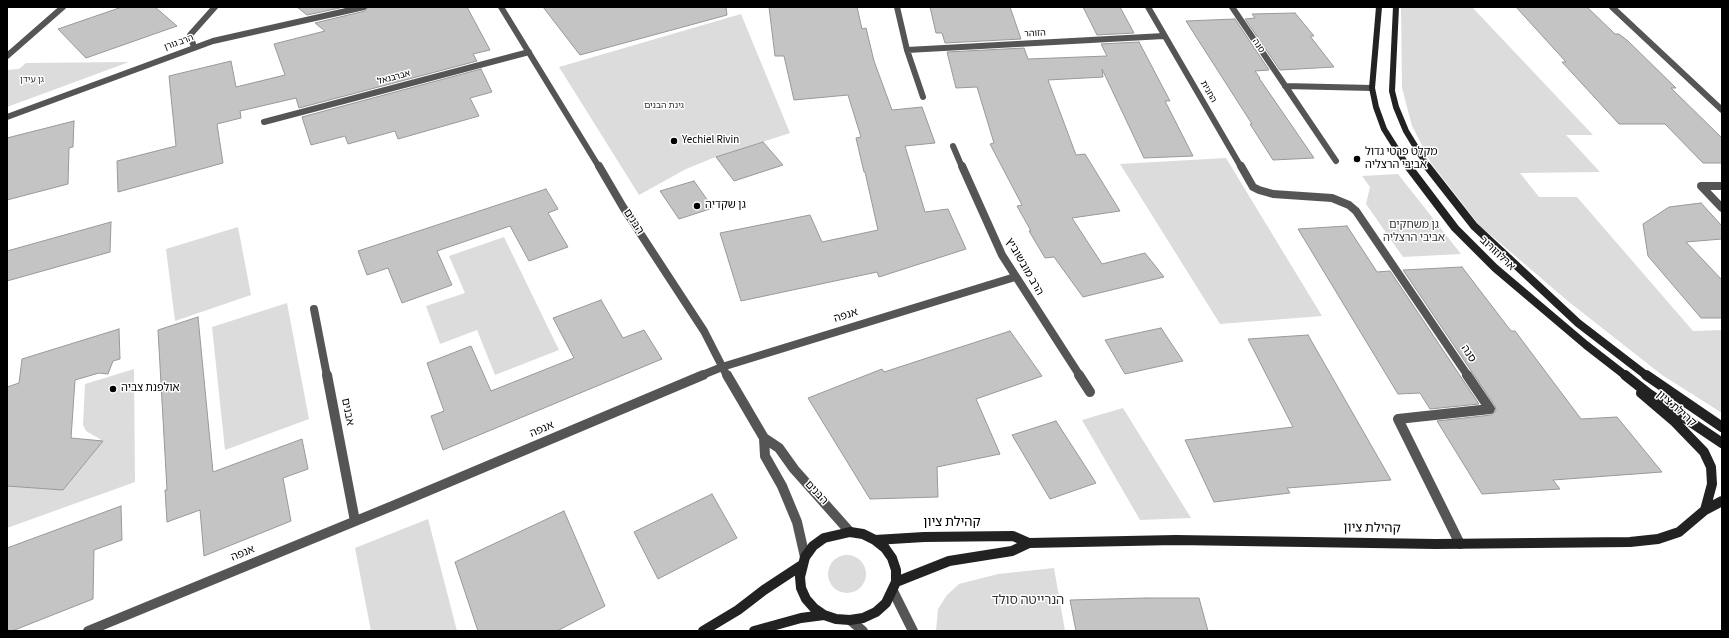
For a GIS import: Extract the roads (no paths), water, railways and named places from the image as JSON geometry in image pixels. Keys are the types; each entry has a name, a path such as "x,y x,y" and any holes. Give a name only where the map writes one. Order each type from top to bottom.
{"main road":[{"name":"ארלוזורוב","path":"1379,7 1372,88 1376,107 1384,129 1400,156 1455,228 1495,268 1586,345 1649,394 1722,443"},
{"name":"ארלוזורוב","path":"1396,7 1392,91 1396,107 1406,130 1425,163 1474,226 1578,323 1656,383 1722,427"},
{"name":"קהילת ציון","path":"1586,345 1675,422 1704,452 1711,467 1712,484 1705,510"},
{"name":"קהילת ציון","path":"895,587 949,561 1012,551 1029,543 1176,540 1460,544 1630,542 1658,539 1679,532 1705,510 1722,501"},
{"path":"850,532 863,534 875,540 885,548 892,558 896,570 895,587 886,603 876,612 863,618 850,620 836,619 824,615 814,608 806,599 801,588 800,577 803,561 812,546 824,538 850,532"},
{"name":"קהילת ציון","path":"875,540 924,537 1013,536 1029,543"},
{"path":"703,631 738,610 803,561"},
{"path":"754,631 801,618 824,615"}],"street":[{"path":"7,56 62,7"},
{"path":"194,47 190,35 215,7"},
{"name":"הרב גורן","path":"7,117 194,47 242,34 364,7"},
{"name":"הבנים","path":"501,7 567,112 623,207 704,331 722,367 764,438 779,448 794,469 850,532"},
{"path":"897,7 907,50 923,97"},
{"name":"החנית","path":"1148,7 1253,187"},
{"name":"סנה","path":"1232,7 1336,161"},
{"path":"1612,7 1722,110"},
{"name":"הזוהר","path":"907,50 1164,36"},
{"name":"אברבנאל","path":"264,122 529,52"},
{"path":"1285,86 1372,88"},
{"name":"הרב מובשוביץ","path":"953,146 1002,256 1090,392"},
{"path":"1722,186 1701,186 1722,208"},
{"name":"סנה","path":"1253,187 1273,194 1332,198 1344,203 1356,211 1490,409 1398,420 1460,544"},
{"name":"אנפה","path":"88,631 397,504 722,367 1015,278"},
{"name":"אבנים","path":"314,309 355,520"},
{"name":"הבנים","path":"764,438 765,456 782,486 797,522 803,561"},
{"path":"895,587 913,631"},
{"path":"850,620 863,631"}],"place":[{"name":"Yechiel Rivin","path":"674,141"},
{"name":"מקלט פרטי גדול אביבי הרצליה","path":"1357,159"},
{"name":"גן שקדיה","path":"697,206"},
{"name":"אולפנת צביה","path":"113,389"}],"park label":[{"name":"גן עידן","path":"32,80"},
{"name":"גינת הבנים","path":"664,106"},
{"name":"גן משחקים אביבי הרצליה","path":"1414,232"},
{"name":"הנרייטה סולד","path":"1028,601"}]}
